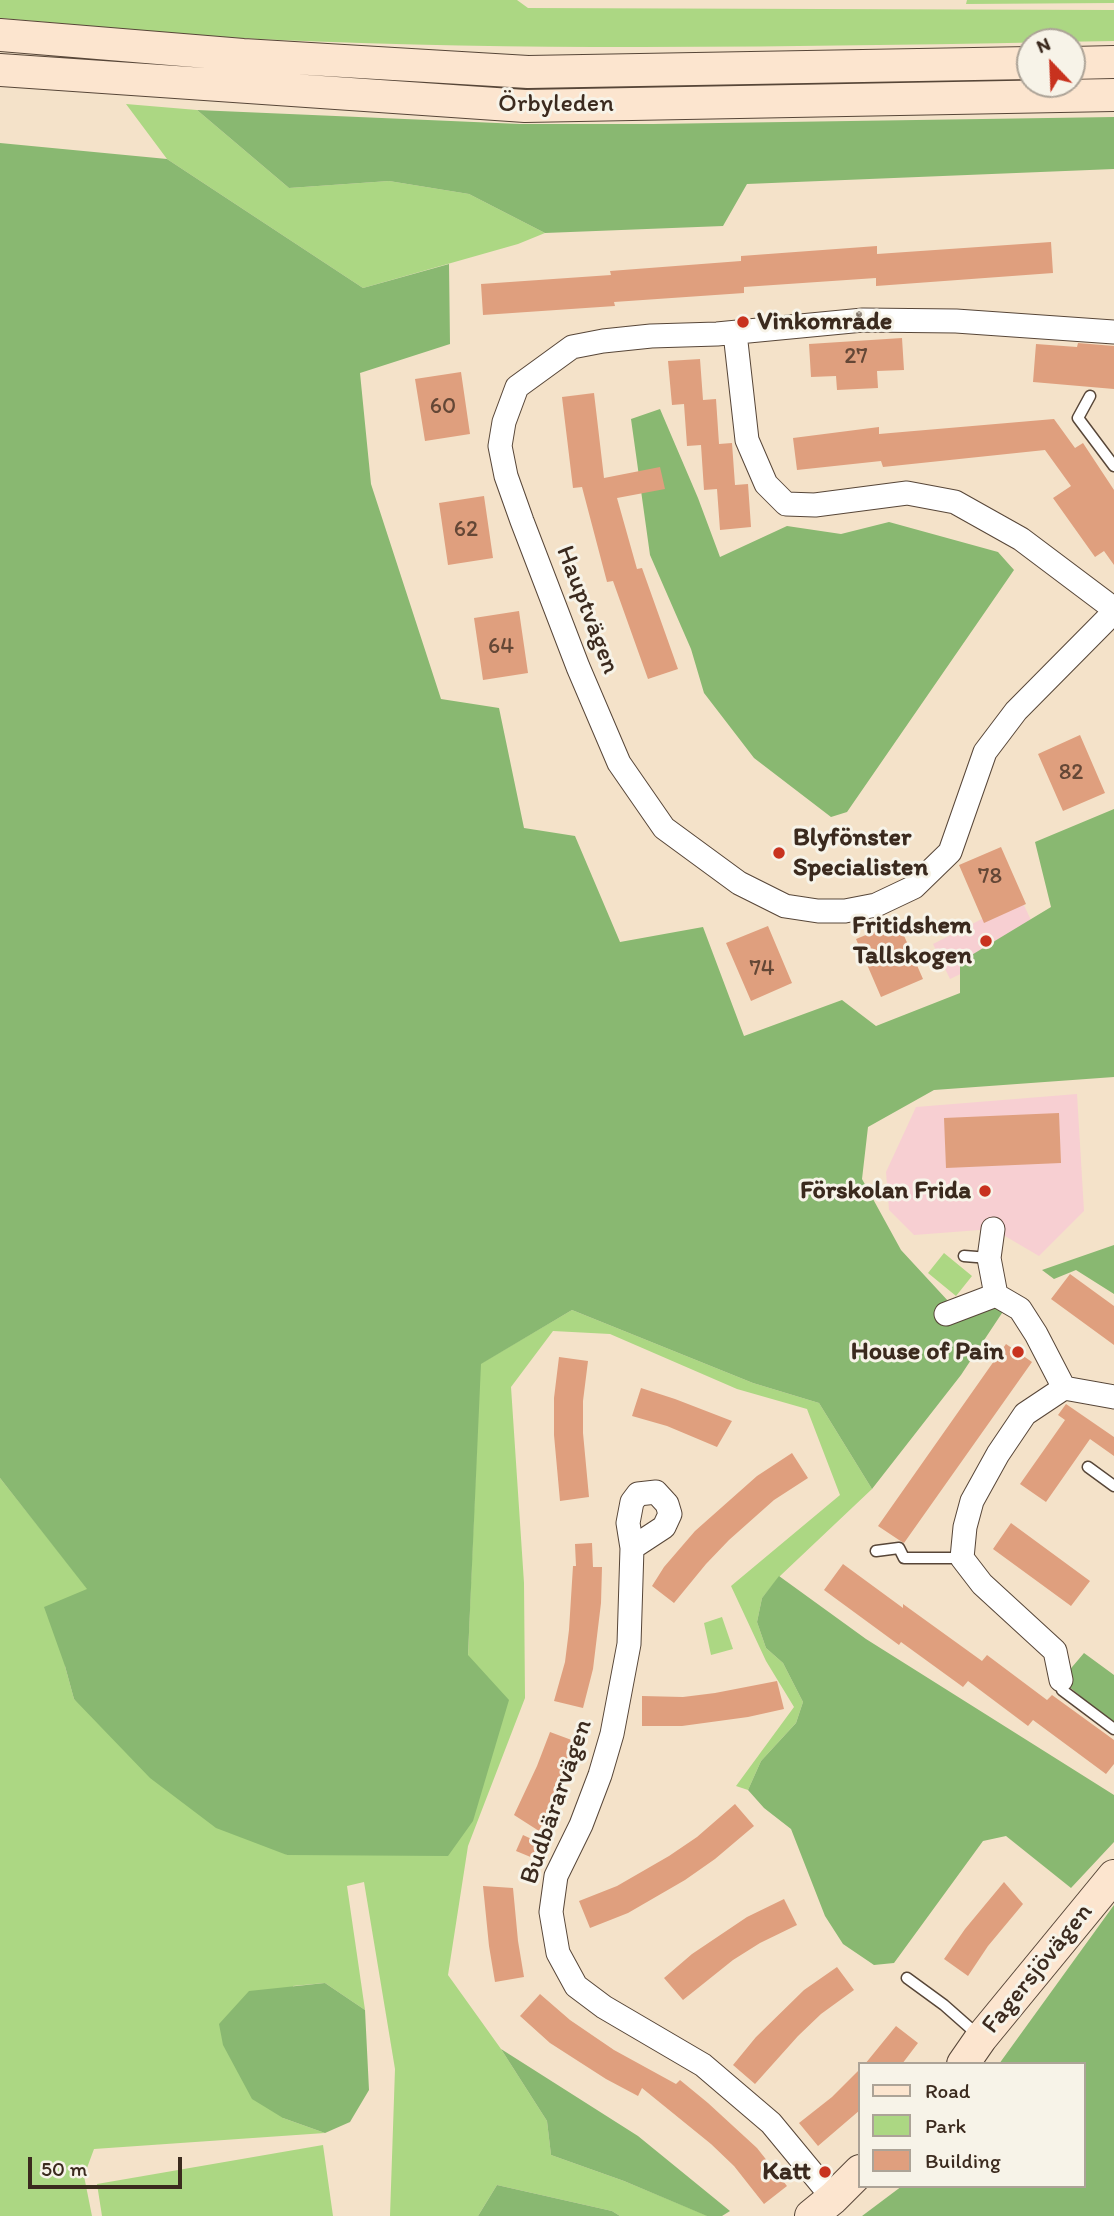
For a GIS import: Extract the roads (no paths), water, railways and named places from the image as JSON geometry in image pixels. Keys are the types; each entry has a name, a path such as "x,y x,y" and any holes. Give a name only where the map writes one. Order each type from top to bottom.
{"main road":[{"name":"Örbyleden","path":"0,35 243,55 528,72 1016,64"},
{"path":"1086,63 1114,62"},
{"name":"Örbyleden","path":"0,70 525,106 1114,95"},
{"name":"Fagersjövägen","path":"964,2062 1114,1876"},
{"path":"822,2207 858,2173"}],"street":[{"name":"Hauptvägen","path":"1114,332 956,321 863,320 735,333 603,341 572,347 517,387 503,422 500,446 506,476 527,533 578,667 619,763 664,828 739,883 785,906 818,911 845,911 877,905 914,887 950,852 985,752 1016,711 1114,610"},
{"path":"735,333 747,440 766,484 786,503 815,505 907,493 955,502 1021,539 1114,610"},
{"path":"993,1229 989,1258 996,1295 1020,1309 1065,1388"},
{"path":"946,1314 996,1295"},
{"path":"1061,1680 1055,1651 982,1584 962,1558 965,1527 972,1501 998,1454 1025,1414 1065,1388 1114,1397"},
{"name":"Budbärarvägen","path":"632,1548 629,1644 612,1734 590,1802 556,1879 551,1912 558,1953 576,1986 615,2014 703,2065 771,2123 822,2207"}],"lane":[{"path":"1090,396 1078,418 1114,466"},
{"path":"964,1256 989,1258"},
{"path":"1088,1467 1114,1486"},
{"path":"876,1551 899,1548 904,1558 962,1558"},
{"path":"1061,1680 1062,1690 1114,1729"},
{"path":"907,1978 944,2005 981,2038"}],"place":[{"name":"Vinkområde","path":"743,322"},
{"name":"Blyfönster Specialisten","path":"779,853"},
{"name":"Fritidshem Tallskogen","path":"986,941"},
{"name":"Förskolan Frida","path":"985,1191"},
{"name":"House of Pain","path":"1018,1352"},
{"name":"Katt","path":"825,2172"}]}
